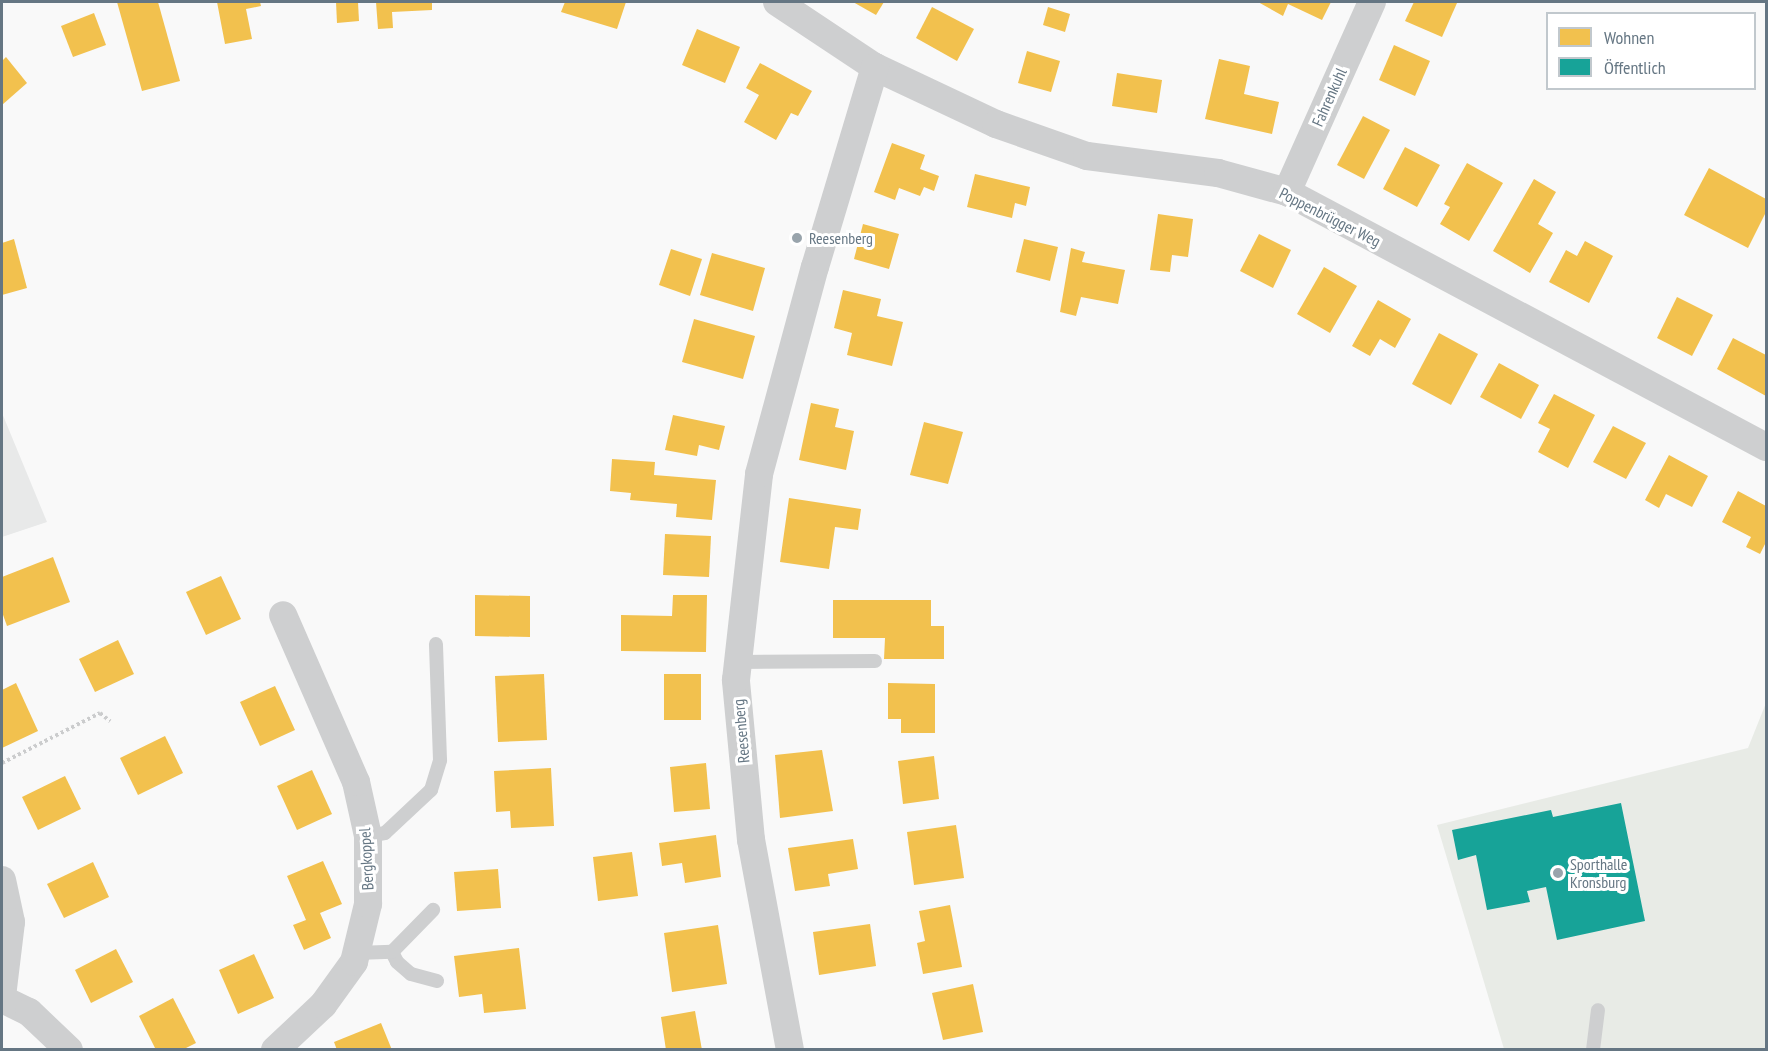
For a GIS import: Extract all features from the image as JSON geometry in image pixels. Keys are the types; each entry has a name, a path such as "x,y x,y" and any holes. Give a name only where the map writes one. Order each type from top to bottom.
{"street":[{"name":"Poppenbrügger Weg","path":"777,2 875,67 996,124 1087,156 1218,173 1287,192 1767,447"},
{"name":"Fahrenkuhl","path":"1287,192 1372,2"},
{"name":"Reesenberg","path":"790,1050 751,840 736,680 759,474 815,267 875,67"},
{"name":"Bergkoppel","path":"275,1050 323,1005 356,953 368,904 368,836 356,782 283,615"},
{"path":"2,880 11,922 2,997 29,1012 69,1050"}],"lane":[{"path":"368,836 385,832 431,790 440,760 436,644"},
{"path":"738,662 875,661"},
{"path":"356,953 392,952 433,910"},
{"path":"392,952 397,962 411,974 437,981"},
{"path":"1593,1050 1598,1010"}],"path":[{"path":"2,763 100,713 110,721"}],"shaded area":[{"path":"2,413 47,522 2,537"},
{"path":"1766,703 1766,1049 1504,1049 1437,825 1748,748"}],"building: Wohnen":[{"path":"117,2 158,2 180,81 142,91"},
{"path":"217,2 260,2 261,6 246,9 252,39 225,44"},
{"path":"336,2 358,2 359,21 337,23"},
{"path":"376,2 432,2 432,10 392,12 393,28 378,29"},
{"path":"565,2 626,2 617,29 561,12"},
{"path":"853,2 884,2 876,15"},
{"path":"1258,2 1331,2 1322,20 1288,4 1283,16"},
{"path":"1414,2 1457,3 1442,37 1405,21"},
{"path":"932,7 974,29 957,61 916,38"},
{"path":"1048,7 1070,14 1065,32 1043,25"},
{"path":"94,13 106,45 73,57 61,26"},
{"path":"697,29 740,47 725,83 682,65"},
{"path":"1394,45 1430,61 1415,96 1379,80"},
{"path":"1027,51 1060,61 1051,92 1018,83"},
{"path":"6,57 27,83 2,105 2,61"},
{"path":"1219,59 1250,66 1244,94 1279,102 1272,134 1205,119"},
{"path":"760,63 812,91 798,116 791,113 776,140 744,122 759,95 746,88"},
{"path":"1117,73 1162,80 1157,113 1112,106"},
{"path":"1363,116 1390,130 1364,179 1337,165"},
{"path":"892,143 925,155 920,169 939,176 934,191 924,187 920,196 899,188 895,200 874,192"},
{"path":"1405,147 1440,165 1417,207 1383,189"},
{"path":"1467,163 1503,183 1469,241 1440,224 1450,207 1444,204"},
{"path":"1709,168 1766,199 1766,212 1748,248 1684,215"},
{"path":"975,174 1030,187 1026,206 1015,203 1012,218 967,207"},
{"path":"1534,179 1556,192 1538,224 1553,233 1530,273 1493,251"},
{"path":"1158,214 1193,219 1188,257 1172,255 1170,272 1150,270"},
{"path":"863,224 899,234 889,269 854,259"},
{"path":"1259,234 1291,250 1273,288 1240,271"},
{"path":"14,239 27,288 2,295 2,243"},
{"path":"1024,239 1058,247 1050,281 1016,272"},
{"path":"1585,241 1613,256 1589,303 1549,282 1566,250 1577,256"},
{"path":"1071,248 1085,252 1082,262 1125,270 1118,304 1081,297 1076,316 1060,312"},
{"path":"671,249 702,259 690,296 659,285"},
{"path":"712,253 765,268 753,311 700,295"},
{"path":"1324,267 1357,286 1330,333 1297,314"},
{"path":"843,290 881,299 877,316 903,322 892,366 847,355 852,333 834,328"},
{"path":"1677,297 1713,315 1692,356 1657,338"},
{"path":"1378,300 1411,319 1395,348 1380,339 1370,356 1352,346"},
{"path":"694,319 755,336 743,379 682,362"},
{"path":"1439,333 1478,354 1451,405 1412,384"},
{"path":"1733,338 1766,355 1766,396 1717,369"},
{"path":"1499,363 1539,385 1521,419 1480,397"},
{"path":"1554,394 1595,415 1568,468 1538,452 1550,429 1538,423"},
{"path":"811,403 839,409 835,427 854,431 846,470 799,460"},
{"path":"673,415 725,426 719,450 699,445 697,456 665,450"},
{"path":"924,422 963,432 948,484 910,475"},
{"path":"1613,426 1646,443 1626,479 1593,462"},
{"path":"1669,455 1708,476 1692,507 1666,494 1659,508 1645,500"},
{"path":"612,459 655,462 654,475 716,480 712,520 676,517 677,504 630,500 631,493 610,491"},
{"path":"1738,491 1766,506 1766,542 1760,554 1746,547 1751,537 1722,522"},
{"path":"789,498 861,509 858,530 835,527 829,569 780,562"},
{"path":"665,534 711,536 709,577 663,575"},
{"path":"53,557 70,602 7,626 2,612 2,577"},
{"path":"221,576 241,619 206,635 186,592"},
{"path":"475,595 530,596 530,637 475,636"},
{"path":"673,595 707,595 706,652 621,651 621,615 672,616"},
{"path":"833,600 931,600 931,626 944,626 944,659 884,659 885,638 833,638"},
{"path":"118,640 134,674 95,692 79,659"},
{"path":"544,674 547,740 498,742 495,676"},
{"path":"664,674 701,674 701,720 664,720"},
{"path":"16,683 38,731 2,748 2,690"},
{"path":"888,683 935,684 935,733 901,733 901,719 888,719"},
{"path":"275,686 295,730 260,746 240,702"},
{"path":"165,736 183,773 138,795 120,758"},
{"path":"822,750 833,811 780,818 775,755"},
{"path":"934,756 939,799 903,804 898,761"},
{"path":"706,763 710,809 674,812 670,767"},
{"path":"551,768 554,826 511,828 510,811 496,812 494,771"},
{"path":"312,770 332,814 297,830 277,786"},
{"path":"65,776 81,809 38,830 22,797"},
{"path":"956,825 964,878 914,885 907,832"},
{"path":"716,835 721,877 685,883 682,863 662,866 659,843"},
{"path":"853,839 858,869 828,874 830,886 795,891 788,848"},
{"path":"632,852 638,896 598,901 593,857"},
{"path":"323,861 342,904 320,913 331,938 304,950 293,925 306,920 287,876"},
{"path":"93,862 109,897 64,918 47,884"},
{"path":"498,869 501,908 457,911 454,872"},
{"path":"950,905 962,967 923,974 917,943 925,941 919,911"},
{"path":"870,924 876,966 819,975 813,932"},
{"path":"718,925 727,984 672,992 664,933"},
{"path":"519,948 526,1009 484,1013 482,994 459,997 454,956"},
{"path":"116,949 133,982 91,1003 75,970"},
{"path":"254,954 274,998 238,1014 219,970"},
{"path":"973,984 983,1032 943,1040 932,993"},
{"path":"173,998 196,1043 182,1050 156,1050 139,1016"},
{"path":"695,1011 702,1050 666,1050 661,1017"},
{"path":"381,1023 392,1050 337,1050 334,1042"}],"building: Öffentlich":[{"name":"Sporthalle Kronsburg","path":"1621,803 1645,921 1557,940 1546,887 1527,891 1530,902 1487,910 1476,855 1458,860 1452,830 1551,810 1553,817"}],"place":[{"name":"Reesenberg","path":"797,238"},
{"name":"Sporthalle Kronsburg","path":"1558,873"}]}
